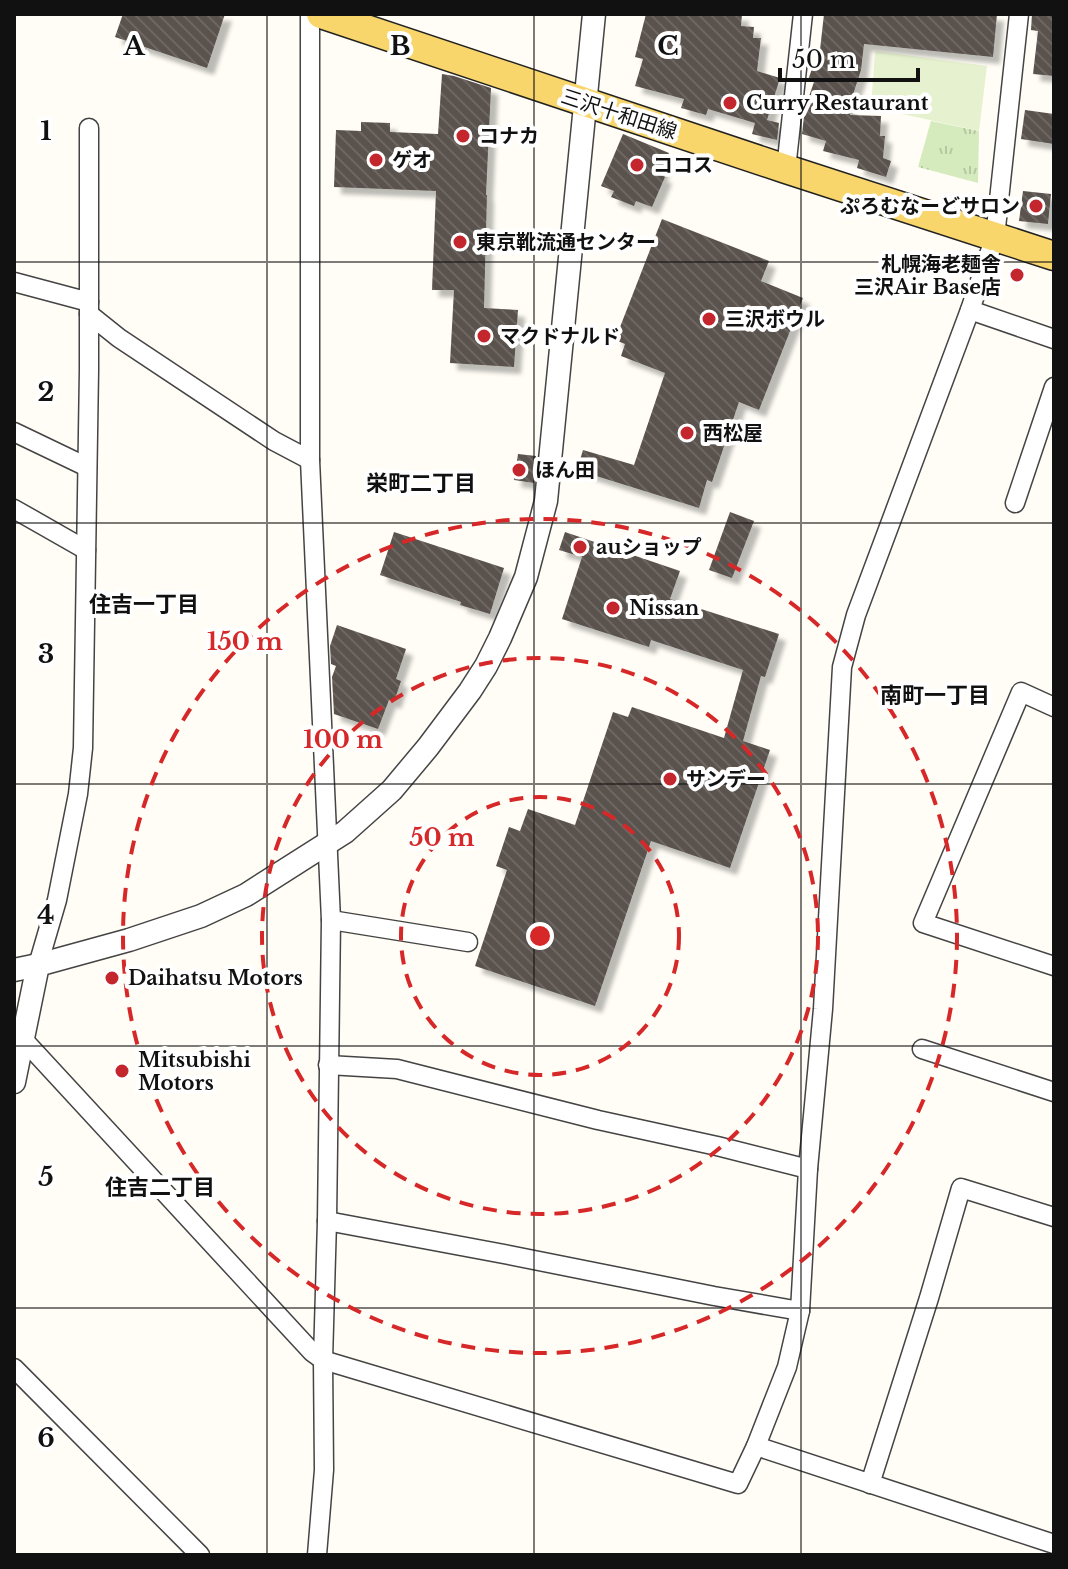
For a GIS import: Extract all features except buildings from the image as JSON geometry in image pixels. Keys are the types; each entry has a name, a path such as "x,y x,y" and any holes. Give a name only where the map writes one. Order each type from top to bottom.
{"main road":[{"name":"三沢十和田線","path":"321,14 374,23 587,102 1054,256"}],"street":[{"path":"310,14 310,460 331,920 324,1470 317,1555"},
{"path":"14,970 129,940 201,916 246,895 345,832 392,790 470,691 500,638 526,577 546,501 594,14"},
{"path":"786,169 803,14"},
{"path":"22,1038 312,1352 323,1360 738,1484 787,1367 800,1311 808,1169 823,1009 842,667 856,615 995,237 1019,14"},
{"path":"14,1082 38,965 57,900 78,794 83,748 89,128"},
{"path":"14,282 89,308 119,338 274,441 310,460"},
{"path":"970,310 1054,339"},
{"path":"1015,503 1054,387"},
{"path":"14,432 87,467"},
{"path":"14,509 86,550"},
{"path":"1054,707 1021,692 923,923 1054,966"},
{"path":"331,920 468,942"},
{"path":"922,1049 1054,1092"},
{"path":"328,1065 397,1069 808,1169"},
{"path":"870,1484 961,1188 1054,1217"},
{"path":"327,1221 800,1311"},
{"path":"14,1368 200,1555"},
{"path":"756,1446 1054,1544"}],"green space":[{"path":"875,51 987,66 979,131 871,107"},
{"path":"931,121 979,131 978,183 918,167"}],"place":[{"name":"Curry Restaurant","path":"730,103"},
{"name":"コナカ","path":"463,136"},
{"name":"ゲオ","path":"376,160"},
{"name":"ココス","path":"637,165"},
{"name":"ぷろむなーどサロン","path":"1036,206"},
{"name":"東京靴流通センター","path":"460,242"},
{"name":"札幌海老麺舎 三沢Air Base店","path":"1017,275"},
{"name":"三沢ボウル","path":"709,319"},
{"name":"マクドナルド","path":"484,336"},
{"name":"西松屋","path":"687,433"},
{"name":"ほん田","path":"519,470"},
{"name":"auショップ","path":"580,547"},
{"name":"Nissan","path":"613,608"},
{"name":"サンデー","path":"670,779"},
{"name":"Daihatsu Motors","path":"112,978"},
{"name":"Mitsubishi Motors","path":"122,1071"}],"district":[{"name":"栄町二丁目","path":"421,483"},
{"name":"住吉一丁目","path":"144,604"},
{"name":"南町一丁目","path":"935,695"},
{"name":"住吉二丁目","path":"160,1187"}]}
